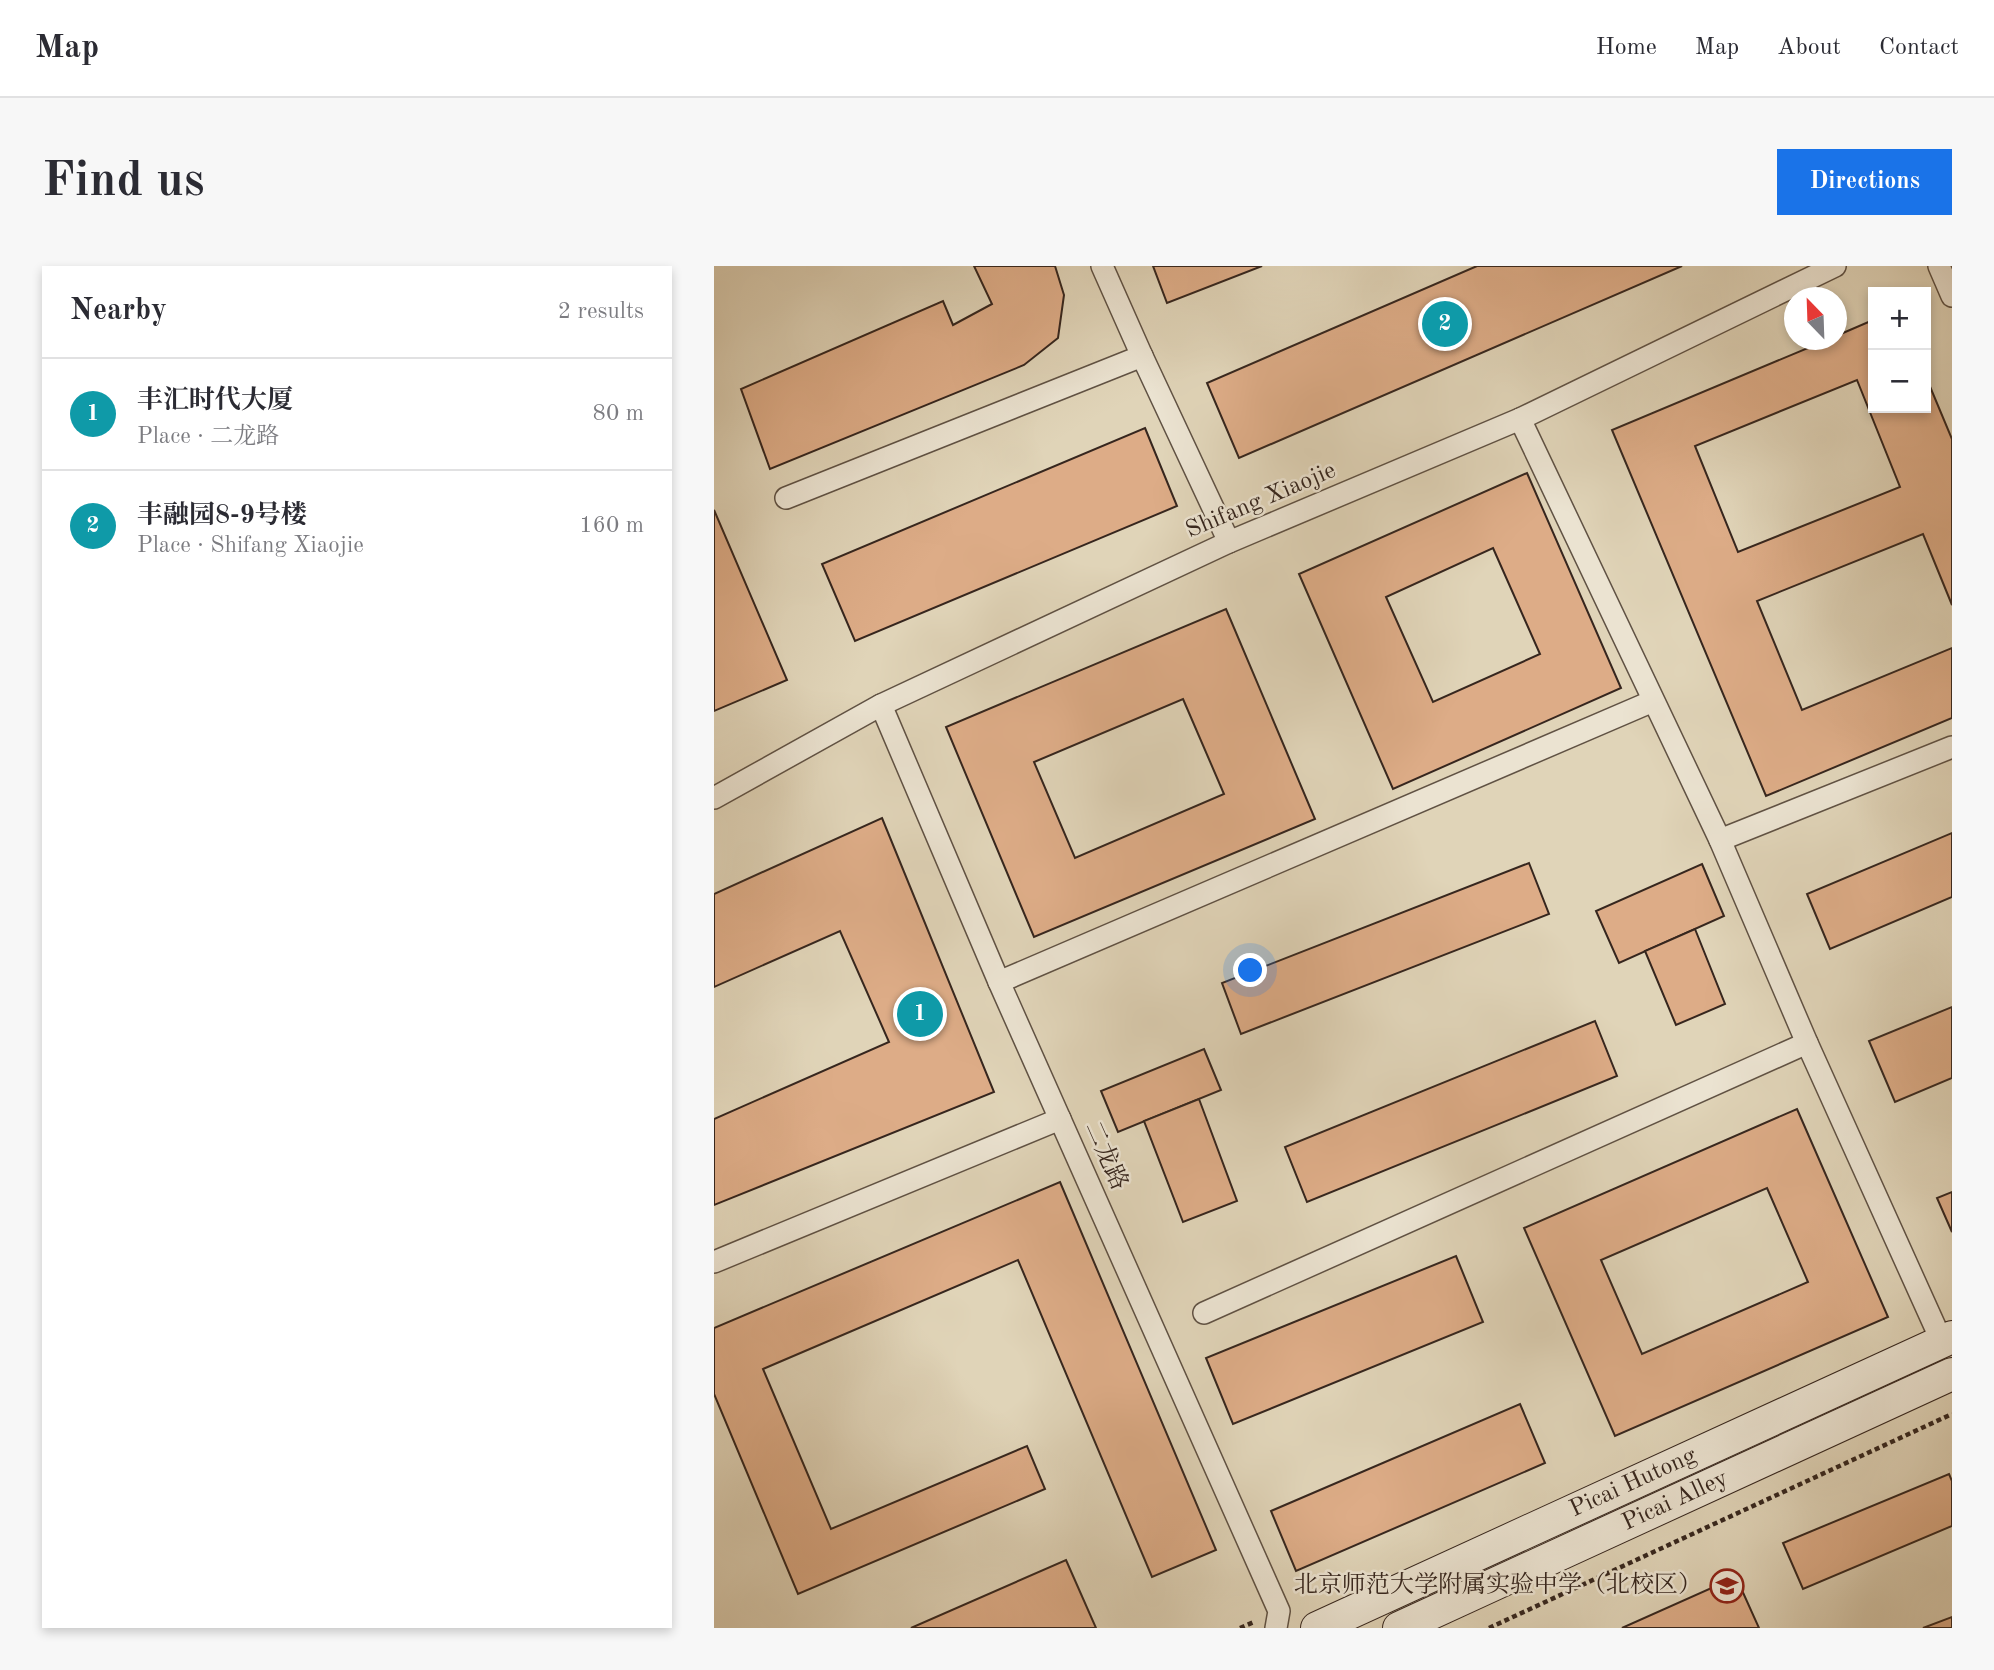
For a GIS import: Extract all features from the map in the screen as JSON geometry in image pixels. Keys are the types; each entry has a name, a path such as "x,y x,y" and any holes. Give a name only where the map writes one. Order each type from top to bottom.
{"main road":[{"name":"Picai Hutong","path":"1317,1628 1947,1340"},
{"name":"Picai Alley","path":"1399,1628 1952,1374"}],"street":[{"path":"1102,266 1229,542"},
{"name":"Shifang Xiaojie","path":"714,798 881,705 1229,542 1520,419 1835,266"},
{"path":"1939,266 1952,296"},
{"path":"786,498 1142,356"},
{"path":"1520,419 1720,840 1807,1043 1947,1340"},
{"path":"999,982 1653,701"},
{"name":"二龙路","path":"881,705 999,982 1279,1611 1276,1628"},
{"path":"1720,840 1952,747"},
{"path":"1204,1312 1807,1043"},
{"path":"714,1262 1060,1119"}],"path":[{"path":"1489,1628 1952,1414"}],"building":[{"path":"974,266 1055,266 1064,295 1058,338 1024,365 770,469 741,389 943,301 953,325 992,304"},
{"path":"1153,266 1262,266 1167,303"},
{"path":"1477,266 1682,266 1239,458 1207,383"},
{"path":"1868,322 1868,407 1857,380 1695,446 1738,552 1900,487 1870,413 1931,413 1931,389 1952,439 1952,605 1923,534 1757,601 1802,710 1952,648 1952,718 1766,796 1612,430 1803,350 1847,350 1847,331"},
{"path":"1145,428 1177,506 855,641 822,564"},
{"path":"1527,473 1621,688 1393,789 1299,574","holes":["1493,548 1540,654 1433,702 1386,597"]},
{"path":"714,510 787,680 714,711"},
{"path":"1226,609 1315,819 1034,937 946,727","holes":["1183,699 1224,794 1075,858 1034,762"]},
{"path":"882,818 994,1092 714,1205 714,1119 889,1042 840,931 714,987 714,894"},
{"path":"1952,833 1952,897 1830,949 1807,894"},
{"path":"1529,863 1549,914 1241,1034 1222,983"},
{"path":"1702,864 1724,916 1619,963 1596,911"},
{"path":"1695,929 1725,1004 1676,1025 1645,951"},
{"path":"1952,1007 1952,1078 1895,1102 1869,1041"},
{"path":"1595,1021 1617,1076 1307,1202 1285,1147"},
{"path":"1204,1049 1221,1090 1118,1132 1101,1091"},
{"path":"1199,1099 1237,1201 1183,1222 1144,1121"},
{"path":"1797,1109 1888,1317 1615,1436 1524,1228","holes":["1767,1188 1808,1282 1642,1354 1601,1260"]},
{"path":"1060,1182 1216,1550 1152,1577 1018,1260 763,1369 831,1529 1027,1446 1045,1489 798,1594 714,1394 714,1328"},
{"path":"1952,1192 1952,1232 1937,1198"},
{"path":"1456,1256 1483,1322 1233,1424 1206,1358"},
{"path":"1520,1404 1545,1463 1296,1571 1271,1511"},
{"path":"1949,1474 1952,1481 1952,1526 1803,1589 1783,1543"},
{"path":"1066,1560 1096,1628 911,1628"},
{"path":"1736,1577 1759,1628 1622,1628"},
{"path":"1952,1617 1952,1628 1923,1628"}],"place":[{"name":"丰融园8-9号楼","path":"1445,324"},
{"name":"丰汇时代大厦","path":"920,1014"},
{"name":"北京师范大学附属实验中学（北校区）","path":"1727,1586"}]}
